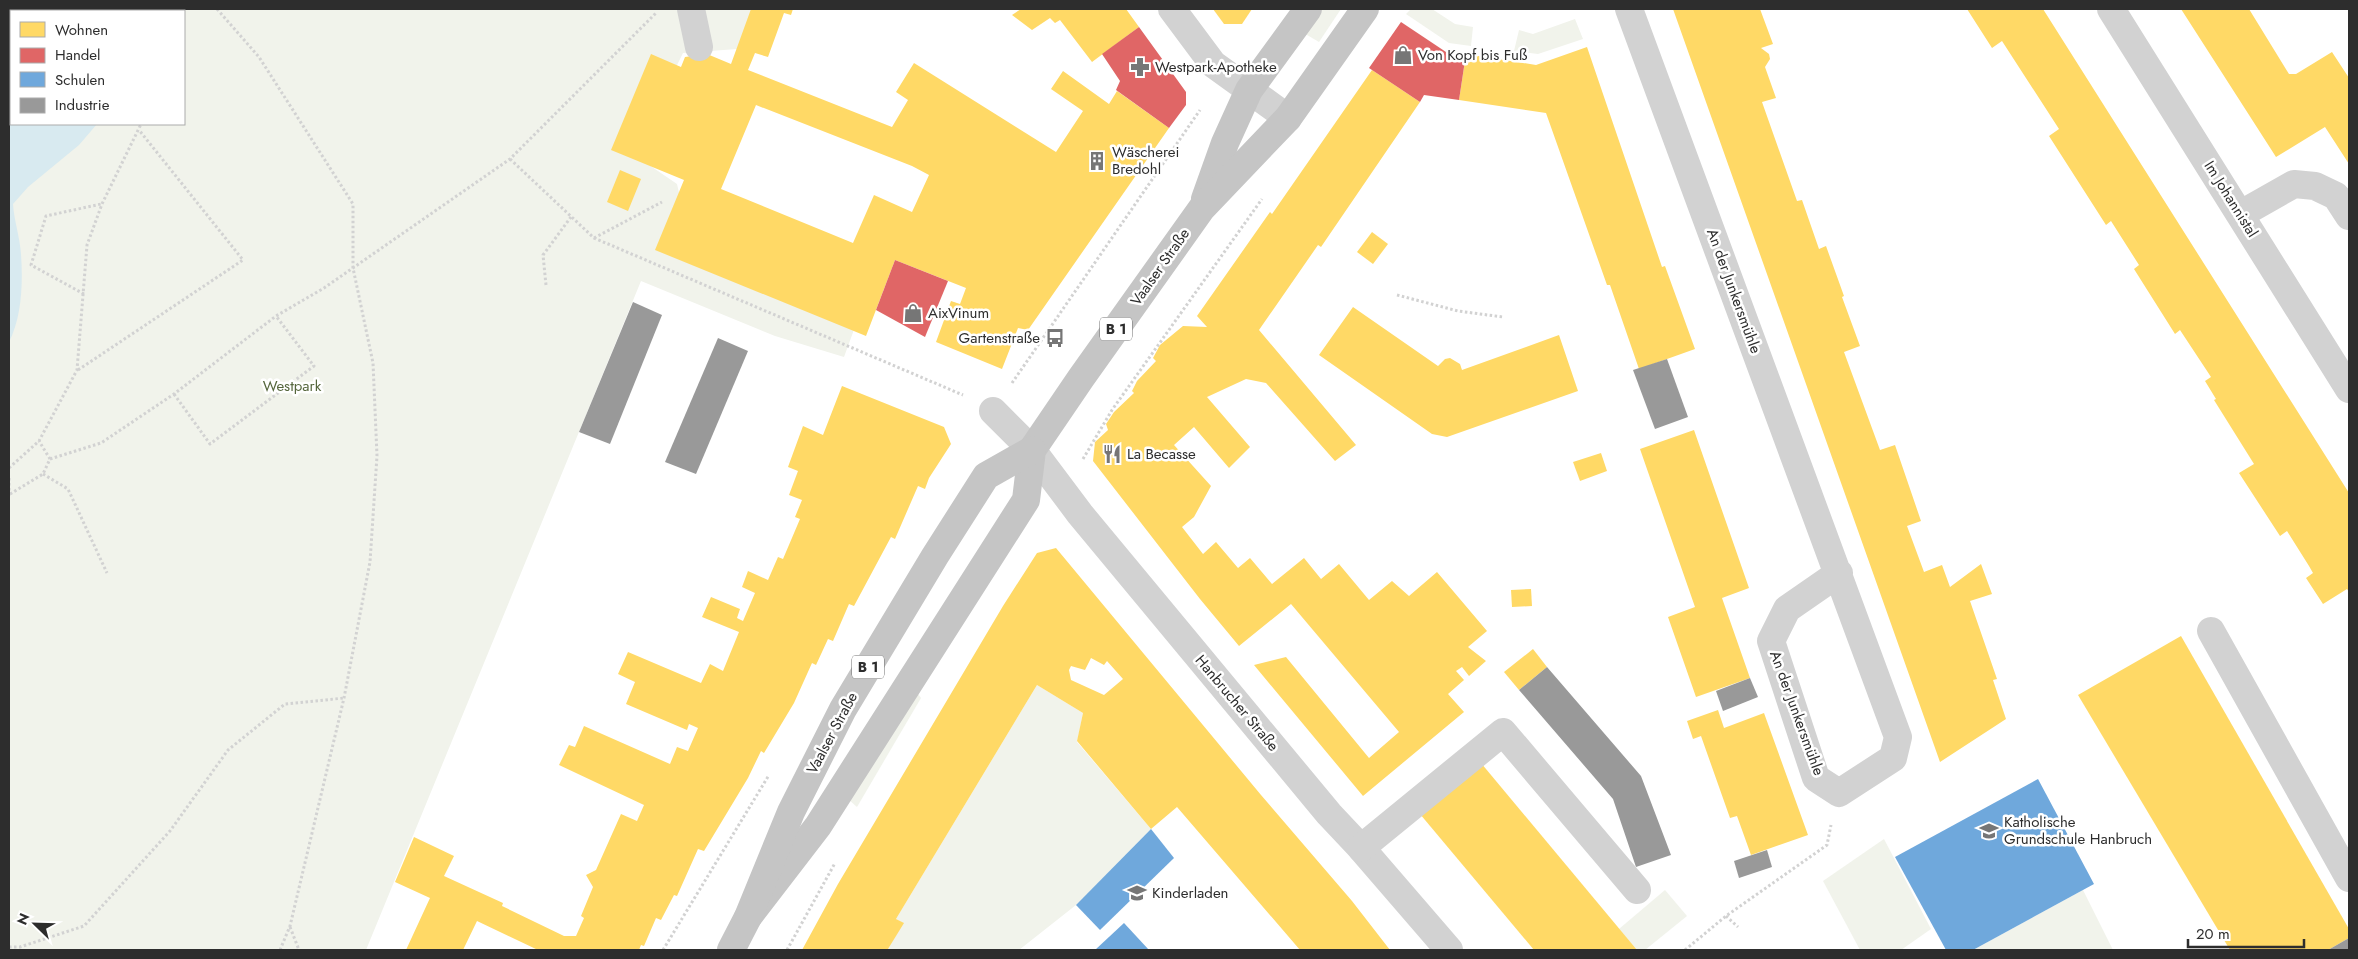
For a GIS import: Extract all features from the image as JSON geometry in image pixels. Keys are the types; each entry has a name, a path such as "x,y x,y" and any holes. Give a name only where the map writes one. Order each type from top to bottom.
{"main road":[{"name":"Vaalser Straße","path":"1202,208 1225,143 1249,90 1308,9"},
{"name":"Vaalser Straße","path":"731,950 748,917 791,812 843,709 951,528 986,476 1032,450 1202,208 1288,118 1365,9"},
{"name":"Vaalser Straße","path":"748,917 818,826 1026,500 1032,450"}],"street":[{"path":"691,9 699,47"},
{"path":"1172,9 1213,64 1288,118"},
{"name":"An der Junkersmühle","path":"1629,9 1838,573 1898,737 1893,758 1839,793 1816,778 1771,641 1787,609 1838,573"},
{"name":"Im Johannistal","path":"2110,9 2241,214 2349,390"},
{"path":"2241,214 2294,184 2315,186 2336,196 2349,216"},
{"name":"Hanbrucher Straße","path":"993,411 1032,450 1080,514 1329,814 1449,950"},
{"path":"2211,631 2349,878"},
{"path":"1361,848 1503,732 1637,890"}],"path":[{"path":"217,9 259,57 353,204 353,268 374,363 377,456 370,562 344,698 290,926 280,950"},
{"path":"10,496 43,474 50,459 101,443 174,394 276,316 353,268 510,159 660,9"},
{"path":"9,468 39,441 77,370 87,246 102,204 141,125"},
{"path":"77,370 243,260 139,130"},
{"path":"510,159 594,238 953,390 993,411"},
{"path":"594,238 662,202"},
{"path":"84,294 31,265 46,216 102,204"},
{"path":"546,285 543,255 572,217"},
{"path":"1397,295 1458,311 1503,317"},
{"path":"174,394 210,444 314,366 276,316"},
{"path":"39,441 50,459"},
{"path":"43,474 68,489 107,573"},
{"path":"9,478 10,496"},
{"path":"9,947 20,947 84,926 170,832 228,750 285,704 344,698"},
{"path":"1685,950 1726,916 1827,845 1839,793"},
{"path":"1726,916 1738,927"},
{"path":"290,926 299,950"}],"green space":[{"name":"Westpark","path":"9,9 756,9 737,49 683,53 633,154 677,184 686,223 859,316 844,357 775,336 641,281 366,950 9,950"},
{"path":"1319,9 1341,9 1319,42 1302,32"},
{"path":"1411,9 1432,9 1455,24 1473,27 1471,46 1449,43 1406,14"},
{"path":"1575,19 1583,39 1538,54 1514,51 1519,30 1533,34"},
{"path":"1037,685 1083,713 1077,742 1151,829 1076,905 1019,950 888,949 903,923 896,919"},
{"path":"918,694 921,698 857,807 847,798"},
{"path":"1884,839 1931,929 1901,950 1860,950 1823,881"},
{"path":"1665,890 1687,916 1645,950 1637,950 1619,929"},
{"path":"2083,890 2113,950 1973,950"}],"shaded area":[{"path":"9,9 120,9 10,10 10,125 96,125 79,145 28,187 13,204 22,265 22,288 17,322 9,342"}],"building: Wohnen":[{"path":"751,9 793,9 791,15 784,13 768,57 755,53 748,70 892,127 908,100 896,92 914,63 1056,152 1083,111 1051,89 1063,71 1109,104 1117,91 1169,128 1028,330 1018,328 1002,369 936,342 951,301 960,304 966,288 895,260 866,336 655,250 684,180 611,150 651,54 681,67 685,57 707,54 731,64","holes":["756,105 912,166 929,175 912,212 874,195 853,243 721,189"]},
{"path":"1021,9 1126,9 1139,27 1092,62 1060,20 1055,23 1050,18 1032,30 1012,15"},
{"path":"1213,9 1252,9 1242,24 1224,24"},
{"path":"1673,9 1760,9 1773,44 1761,48 1769,54 1770,59 1765,67 1776,98 1762,102 1797,201 1802,200 1819,249 1826,246 1844,296 1842,297 1860,346 1844,352 1880,450 1895,445 1921,521 1907,526 1924,572 1942,565 1950,587 1981,564 1992,594 1970,601 1997,679 1993,680 2006,719 1940,762"},
{"path":"1967,9 2043,9 2349,493 2349,592 2347,589 2323,604 2306,578 2313,573 2287,531 2280,536 2239,473 2254,464 2214,400 2216,399 2205,381 2211,377 2180,330 2175,334 2134,269 2139,265 2111,221 2106,225 2049,136 2059,129 2002,41 1992,48"},
{"path":"2181,9 2249,9 2289,74 2296,74 2332,52 2349,78 2349,164 2325,127 2276,157"},
{"path":"1587,47 1662,267 1665,266 1695,349 1639,369 1546,113 1459,100 1466,54 1536,65"},
{"path":"1372,70 1420,102 1321,247 1318,245 1259,330 1356,445 1335,461 1266,383 1246,379 1207,397 1250,447 1229,468 1194,427 1174,445 1211,486 1194,517 1182,527 1203,554 1216,542 1238,568 1250,558 1272,584 1304,558 1321,579 1339,564 1369,600 1392,581 1409,596 1437,572 1487,631 1468,647 1486,661 1469,676 1462,667 1456,671 1464,680 1448,694 1464,712 1363,796 1254,665 1286,657 1369,758 1399,732 1291,604 1239,646 1093,461 1095,442 1108,430 1106,424 1114,412 1134,393 1132,391 1137,381 1156,361 1153,358 1160,345 1183,326 1207,327 1197,316 1270,212 1272,214"},
{"path":"620,170 641,179 628,211 607,202"},
{"path":"1372,232 1388,244 1373,264 1357,252"},
{"path":"1353,307 1438,366 1445,359 1450,358 1460,364 1462,370 1559,335 1578,391 1447,437 1432,434 1319,355"},
{"path":"842,386 944,427 951,444 929,478 925,489 918,486 895,539 891,537 854,606 849,604 833,641 828,639 816,665 812,663 794,703 764,753 761,751 748,778 704,851 698,849 677,896 674,895 661,920 656,918 644,946 641,945 639,950 538,950 477,921 463,950 406,950 430,898 395,882 414,837 454,856 444,876 503,903 502,906 564,936 576,936 584,918 581,916 593,887 586,875 596,870 621,814 637,821 644,805 559,765 569,745 575,747 584,726 670,764 677,747 688,751 698,728 689,724 687,730 626,704 635,682 618,674 628,652 701,683 710,664 723,671 739,632 702,617 711,597 740,609 737,618 743,621 755,593 742,587 748,571 768,580 778,557 783,559 800,519 795,517 802,500 789,495 798,471 788,467 803,426 823,435"},
{"path":"1694,430 1749,588 1722,598 1750,678 1696,697 1668,617 1695,607 1640,449"},
{"path":"1601,453 1607,471 1580,481 1573,462"},
{"path":"1056,548 1261,795 1352,901 1390,950 1300,950 1177,807 1151,829 1077,741 1083,713 1037,685 896,919 904,923 888,949 890,950 802,950 838,884 1003,606 1037,553","holes":["1091,658 1104,665 1107,661 1123,679 1104,695 1071,680 1069,670 1071,666 1085,670"]},
{"path":"1531,589 1532,606 1512,607 1511,590"},
{"path":"2181,636 2349,929 2349,938 2328,950 2230,950 2078,695"},
{"path":"1533,649 1547,667 1519,690 1504,672"},
{"path":"1718,710 1724,728 1764,713 1808,835 1751,855 1737,816 1730,818 1701,736 1693,739 1687,721"},
{"path":"1481,763 1637,950 1534,950 1420,814"}],"building: Handel":[{"path":"1401,22 1446,52 1466,54 1459,100 1424,95 1420,102 1369,68"},
{"name":"Westpark-Apotheke","path":"1139,27 1186,92 1186,105 1169,128 1116,90 1120,81 1102,54"},
{"path":"895,260 948,281 925,337 876,310"}],"building: Schulen":[{"path":"2038,779 2094,884 1973,950 1946,950 1895,857"},
{"path":"1151,829 1174,858 1100,930 1076,905"},
{"path":"1124,923 1149,950 1095,950"}],"building: Industrie":[{"path":"633,302 662,315 610,444 579,432"},
{"path":"718,338 748,351 696,474 665,462"},
{"path":"1667,359 1688,417 1655,429 1633,370"},
{"path":"1547,667 1641,776 1671,855 1636,867 1613,799 1519,690"},
{"path":"1750,678 1758,697 1723,711 1716,691"},
{"path":"1767,850 1772,867 1739,878 1734,861"},
{"path":"2349,938 2349,950 2328,950"}],"place":[{"name":"Von Kopf bis Fuß","path":"1403,55"},
{"name":"Westpark-Apotheke","path":"1140,67"},
{"name":"Wäscherei Bredohl","path":"1097,161"},
{"name":"AixVinum","path":"913,313"},
{"name":"Gartenstraße","path":"1055,338"},
{"name":"La Becasse","path":"1112,454"},
{"name":"Katholische Grundschule Hanbruch","path":"1989,831"},
{"name":"Kinderladen","path":"1137,893"}]}
